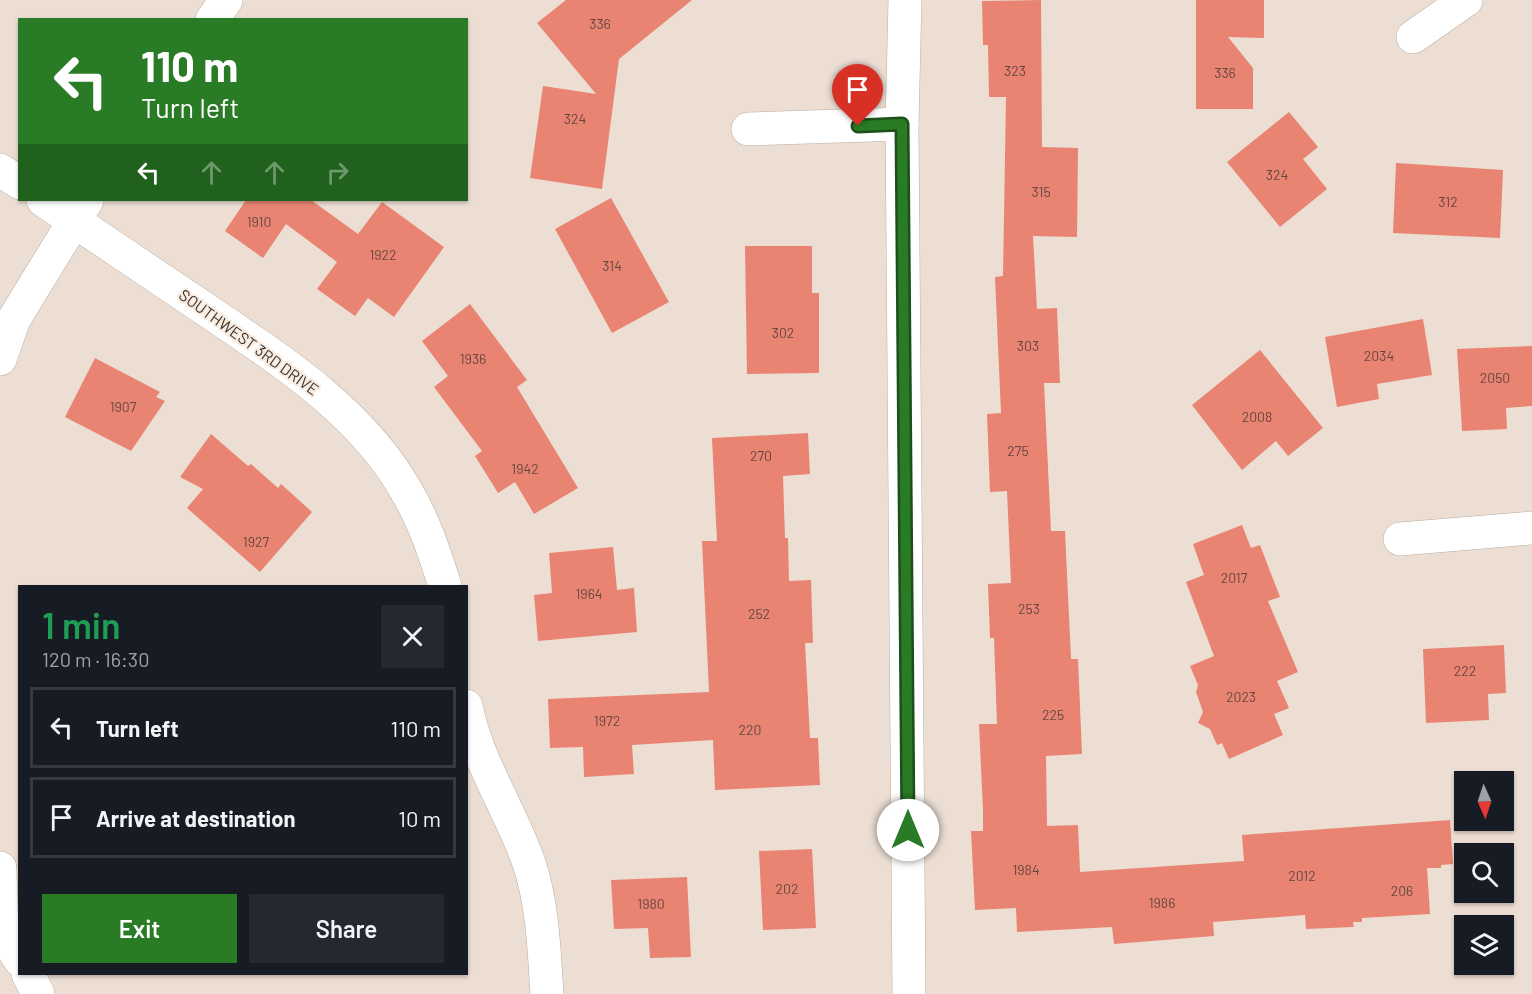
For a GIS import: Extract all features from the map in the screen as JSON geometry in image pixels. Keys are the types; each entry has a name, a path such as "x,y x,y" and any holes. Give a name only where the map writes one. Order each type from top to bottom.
{"street":[{"path":"213,18 226,0"},
{"path":"905,0 902,124 909,994"},
{"path":"1413,38 1466,0"},
{"path":"748,129 902,124"},
{"path":"0,170 18,182"},
{"name":"SOUTHWEST 3RD DRIVE","path":"47,201 80,210 339,407 375,447 408,493 431,543 445,585"},
{"path":"0,358 14,318 80,210"},
{"path":"1400,539 1532,528"},
{"path":"468,713 483,764 529,864 542,922 547,994"},
{"path":"0,868 1,932 18,957"},
{"path":"29,975 39,994"}],"building":[{"path":"566,0 692,0 619,59 602,189 530,178 543,86 596,94 537,23"},
{"path":"1041,0 1042,147 1078,148 1077,237 1033,236 1037,309 1057,308 1060,383 1044,383 1051,531 1065,531 1071,659 1078,659 1082,754 1046,756 1047,826 1078,825 1080,872 1244,861 1242,835 1450,820 1453,864 1441,865 1441,868 1427,868 1430,914 1362,918 1362,922 1353,922 1354,927 1306,929 1305,915 1213,922 1214,936 1114,944 1112,927 1017,932 1016,908 975,910 971,831 983,831 979,724 997,724 994,638 990,638 988,584 1011,583 1007,491 990,492 987,414 1001,413 995,277 1003,276 1006,97 989,97 988,45 983,45 982,1"},
{"path":"1196,0 1264,0 1264,38 1228,37 1253,68 1253,109 1196,109"},
{"path":"1289,112 1318,147 1303,159 1327,189 1280,227 1227,162"},
{"path":"1396,163 1503,170 1500,238 1393,233"},
{"path":"611,198 669,302 612,333 555,229"},
{"path":"245,201 312,201 358,234 382,202 444,247 394,317 368,298 355,316 317,289 337,262 286,224 263,258 225,231"},
{"path":"745,246 812,246 812,293 819,293 819,373 747,374"},
{"path":"470,304 527,380 517,387 578,488 534,514 515,482 498,493 475,456 482,451 434,387 448,376 422,341"},
{"path":"1423,319 1432,375 1377,384 1379,399 1337,407 1325,337"},
{"path":"1532,346 1532,406 1506,408 1507,429 1462,431 1457,349"},
{"path":"1260,350 1323,428 1288,456 1276,441 1242,470 1192,405"},
{"path":"95,358 160,392 156,397 165,401 131,451 65,417"},
{"path":"808,433 810,474 783,476 785,538 788,538 789,581 811,580 813,643 805,643 810,738 818,738 820,785 715,790 713,740 632,745 634,774 584,777 583,747 550,748 548,699 709,692 702,541 717,541 712,438"},
{"path":"211,434 278,488 281,484 312,512 260,572 187,508 203,489 180,477"},
{"path":"1242,525 1251,548 1260,545 1280,597 1268,601 1298,672 1277,681 1289,708 1274,714 1283,735 1229,759 1222,743 1217,745 1210,729 1198,723 1203,712 1196,692 1198,685 1190,666 1214,656 1186,582 1204,575 1193,544"},
{"path":"613,547 617,590 634,588 637,632 538,641 534,595 552,593 549,553"},
{"path":"1504,645 1506,693 1488,694 1489,720 1426,723 1423,649"},
{"path":"812,849 816,928 763,930 759,851"},
{"path":"687,877 691,957 650,958 648,928 614,929 611,880"}],"route":[{"path":"858,126 902,124 908,830"}]}
